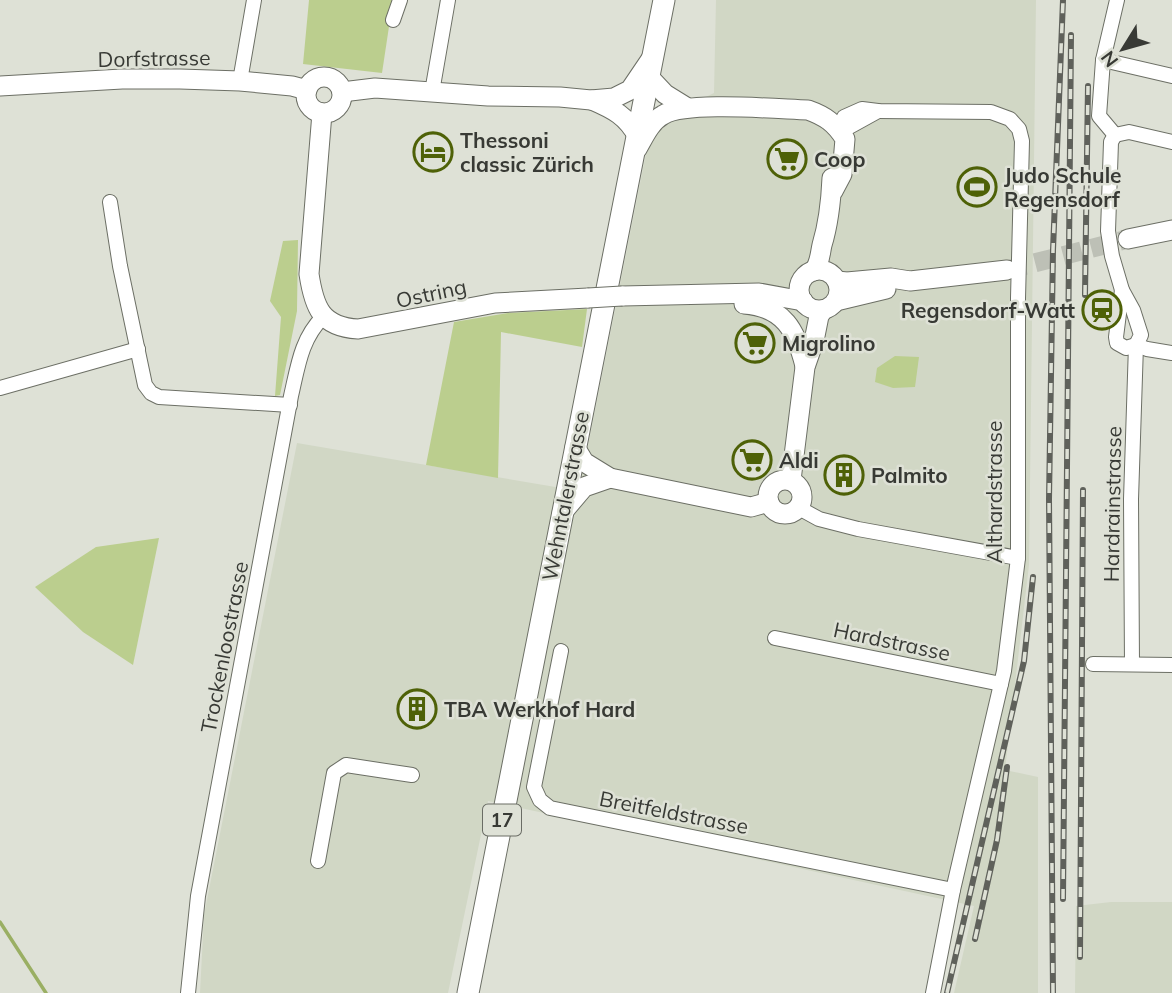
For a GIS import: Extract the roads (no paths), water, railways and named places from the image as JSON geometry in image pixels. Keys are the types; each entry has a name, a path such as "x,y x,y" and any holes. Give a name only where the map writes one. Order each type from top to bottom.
{"main road":[{"name":"Wehntalerstrasse","path":"468,993 664,0"},
{"path":"342,92 374,88 592,100 614,98 630,90 653,56"},
{"path":"326,77 336,82 342,92 338,107 333,111 316,111 308,102 307,90 314,80 326,77"},
{"path":"649,78 665,94 687,107"},
{"name":"Dorfstrasse","path":"0,86 122,79 240,81 307,90"},
{"path":"592,100 620,113 630,122 636,145"},
{"path":"636,145 664,113 687,107 808,110 824,115 845,139 842,174 833,191 827,232 830,245 806,339 807,361 791,480"},
{"path":"322,113 309,274 312,293 323,317"},
{"path":"1128,239 1172,230"},
{"name":"Ostring","path":"323,317 337,325 358,329 495,303 692,293 760,293 772,286 819,291 893,288 910,281 1007,270"},
{"path":"692,293 710,301 757,305 778,315 799,341 807,361"},
{"path":"575,447 584,462 610,478 751,506 769,502"},
{"path":"562,513 584,486 610,478"},
{"path":"780,480 791,480 802,492 802,503 799,508 785,514 775,510 769,502 772,486 780,480"}],"street":[{"path":"240,81 254,0"},
{"path":"393,20 400,0"},
{"path":"432,92 447,0"},
{"path":"1117,0 1103,60 1099,116 1115,135 1129,132 1172,142"},
{"path":"1103,60 1172,76"},
{"name":"Althardstrasse","path":"839,130 844,117 854,111 869,108 878,111 991,112 1010,120 1018,129 1022,141 1018,312 1018,558 1001,684 953,890 933,993"},
{"name":"Hardrainstrasse","path":"1115,135 1111,142 1108,231 1122,290 1141,335 1136,345 1131,499 1132,664"},
{"path":"110,202 120,266 145,385 151,393 159,397 290,405"},
{"name":"Hardrainstrasse","path":"1122,290 1116,337 1118,343 1126,348 1136,345"},
{"name":"Trockenloostrasse","path":"188,993 198,896 290,405 306,336 323,317"},
{"path":"1136,345 1172,353"},
{"path":"0,388 138,349"},
{"path":"799,508 819,519 858,529 1018,558"},
{"name":"Hardstrasse","path":"775,638 1001,684"},
{"name":"Breitfeldstrasse","path":"561,651 534,787 540,800 550,808 953,890"},
{"path":"1093,664 1172,665"},
{"path":"318,861 334,773 346,765 412,775"}],"waterway":[{"path":"0,922 46,993"}],"tunnel":[{"path":"1007,270 1128,239"}],"railway":[{"path":"1053,993 1049,499 1053,250 1063,0"},
{"path":"1063,899 1071,35"},
{"path":"1085,295 1088,86"},
{"path":"1080,957 1083,490"},
{"path":"947,993 1024,661 1033,577"},
{"path":"975,939 997,840 1007,767"}],"place":[{"name":"Thessoni classic Zürich","path":"433,152"},
{"name":"Coop","path":"787,159"},
{"name":"Judo Schule Regensdorf","path":"977,187"},
{"name":"Regensdorf-Watt","path":"1102,310"},
{"name":"Migrolino","path":"755,343"},
{"name":"Aldi","path":"752,460"},
{"name":"Palmito","path":"844,475"},
{"name":"TBA Werkhof Hard","path":"417,709"}]}
